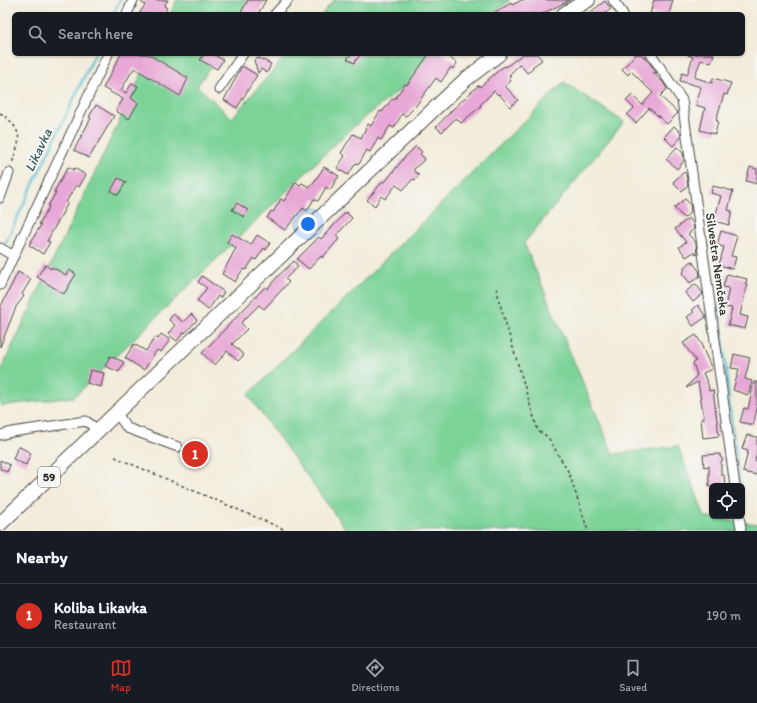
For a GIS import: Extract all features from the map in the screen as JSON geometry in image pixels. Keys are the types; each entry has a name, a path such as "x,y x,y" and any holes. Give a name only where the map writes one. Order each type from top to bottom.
{"main road":[{"path":"567,12 588,0"},
{"name":"59","path":"0,524 432,111 465,80 496,56"}],"street":[{"path":"128,12 133,0"},
{"path":"278,12 288,0"},
{"path":"616,1 622,12"},
{"path":"0,285 107,56"},
{"path":"219,89 242,56"},
{"name":"Silvestra Nemčeka","path":"652,56 682,100 735,483"},
{"path":"0,198 9,173"},
{"path":"0,248 14,256"},
{"path":"116,412 127,428 178,447"},
{"path":"0,436 12,432 86,421 98,430"},
{"path":"740,519 741,528"}],"path":[{"path":"0,113 3,114 16,128 20,138 9,173"},
{"path":"497,288 499,301 538,431 548,437 569,473 588,531"},
{"path":"115,457 288,531"}],"green space":[{"path":"177,0 258,0 249,12 171,12"},
{"path":"334,0 510,0 495,12 324,12"},
{"path":"150,56 219,56 197,86 232,118 285,56 442,56 352,128 74,397 0,406 0,372"},
{"path":"564,82 624,122 524,243 613,454 678,446 705,517 709,518 709,519 757,524 757,531 347,531 248,395"}],"building":[{"path":"139,0 168,0 164,6 167,8 165,12 140,12 145,5"},
{"path":"248,0 266,0 259,12 241,12"},
{"path":"522,0 570,0 546,12 495,12 511,3 512,5"},
{"path":"654,0 673,0 670,12 651,12"},
{"path":"605,1 611,9 607,12 591,12"},
{"path":"120,56 151,56 188,78 180,96 134,68 121,90 126,93 132,83 138,86 131,98 138,103 129,119 116,111 123,99 103,88"},
{"path":"203,56 216,56 223,60 217,69 200,60"},
{"path":"349,56 359,56 354,63 347,59"},
{"path":"428,56 447,56 457,63 453,69 451,67 441,82 436,78 415,107 406,116 402,114 394,128 390,126 381,140 378,138 370,152 367,150 359,164 356,163 348,175 337,168 345,156 341,153 353,134 361,138 368,124 371,126 380,111 382,112 392,99 394,100 405,84 407,85"},
{"path":"520,56 539,56 542,60 532,67 533,69 527,73 520,64 509,75 511,77 509,78 511,81 505,86 518,100 510,107 499,94 498,95 494,91 480,105 481,106 461,123 456,118 442,132 436,127 479,85 480,87 500,69 505,66 506,67"},
{"path":"634,56 643,56 657,73 652,72 663,82 667,89 660,96 678,113 667,124 649,108 636,123 627,115 634,108 626,101 632,95 642,105 653,93 631,71 628,75 622,69"},
{"path":"690,56 713,56 711,63 701,60 694,77 712,83 713,78 731,83 727,95 724,94 716,120 718,121 715,134 700,130 705,108 696,105 701,87 680,81 682,73 687,75 693,57"},
{"path":"259,58 271,64 267,73 261,69 258,73 254,60"},
{"path":"242,66 257,75 237,108 224,100"},
{"path":"96,105 114,116 89,158 74,150 91,118 89,117"},
{"path":"674,126 680,132 681,137 673,146 664,137"},
{"path":"416,146 422,152 420,154 425,159 413,170 419,175 415,180 413,179 403,190 396,185 385,199 381,196 375,206 367,200 383,181 385,182 404,158"},
{"path":"677,147 683,153 684,161 677,169 666,159"},
{"path":"68,167 73,170 74,168 86,175 79,187 76,185 66,202 68,203 47,241 50,242 43,254 29,245 41,225 39,224 49,207 48,206 56,192 54,192"},
{"path":"324,167 339,176 330,190 326,187 318,201 314,199 307,211 303,208 285,230 267,218 271,211 273,212 281,199 284,201 296,182 300,185 302,183 309,187"},
{"path":"750,167 757,169 757,184 746,181"},
{"path":"684,172 686,174 688,185 682,191 673,182"},
{"path":"118,178 126,182 118,195 111,191"},
{"path":"713,186 733,191 728,210 732,211 729,225 714,221 721,196 711,193"},
{"path":"685,199 690,204 691,212 684,218 674,208"},
{"path":"237,203 248,210 244,217 232,210"},
{"path":"346,212 352,218 336,236 339,239 322,258 321,256 309,269 297,259 319,237 321,239"},
{"path":"689,218 693,223 694,229 688,234 696,243 697,255 694,252 686,257 679,247 686,242 675,229"},
{"path":"721,231 737,236 731,256 736,257 733,269 719,265 724,247 717,245"},
{"path":"232,234 251,245 257,235 270,243 266,250 264,248 256,260 254,258 246,270 243,269 235,282 222,274 236,248 227,242"},
{"path":"294,261 298,267 285,279 289,282 264,309 259,305 241,323 247,329 232,344 244,355 238,361 227,351 215,365 202,353 265,287 267,289"},
{"path":"692,261 699,271 700,276 690,283 682,273 685,270 683,268"},
{"path":"45,265 51,269 52,267 66,275 69,270 76,274 64,294 37,277"},
{"path":"18,272 31,279 22,294 24,296 16,307 0,347 0,308"},
{"path":"727,274 747,279 745,285 748,285 740,315 748,317 745,329 728,325 732,308 725,307 729,288 723,287"},
{"path":"202,276 224,292 220,298 218,296 208,310 197,301 207,288 198,282"},
{"path":"696,284 703,294 693,302 685,292"},
{"path":"698,305 706,317 693,326 687,317 694,312 692,310"},
{"path":"173,314 183,322 191,314 197,320 177,341 168,334 175,325 169,320"},
{"path":"161,334 170,340 161,352 157,350 144,370 125,358 134,344 146,351 155,337 158,339"},
{"path":"696,335 703,346 702,347 712,369 703,373 708,384 709,391 713,390 719,436 703,438 701,419 704,419 698,382 686,388 697,375 693,363 696,361 683,343"},
{"path":"734,354 750,358 745,379 752,381 748,395 733,390 739,369 731,368"},
{"path":"110,356 124,362 119,372 105,366"},
{"path":"90,370 104,373 101,387 87,383"},
{"path":"754,382 757,382 757,409 753,425 740,422 744,408 748,409"},
{"path":"747,435 757,437 757,452 755,460 757,461 757,475 743,472 748,451 742,449"},
{"path":"188,443 207,451 202,464 183,456"},
{"path":"18,446 31,453 26,465 13,459"},
{"path":"720,454 720,457 723,459 721,462 721,475 724,475 725,483 709,483 709,466 704,467 703,455"},
{"path":"0,460 10,465 7,472 0,469"}],"waterway":[{"name":"Likavka","path":"114,12 120,0"},
{"name":"Likavka","path":"0,254 94,56"},
{"path":"719,303 730,411 740,483"}],"place":[{"name":"Koliba Likavka","path":"195,454"}]}
